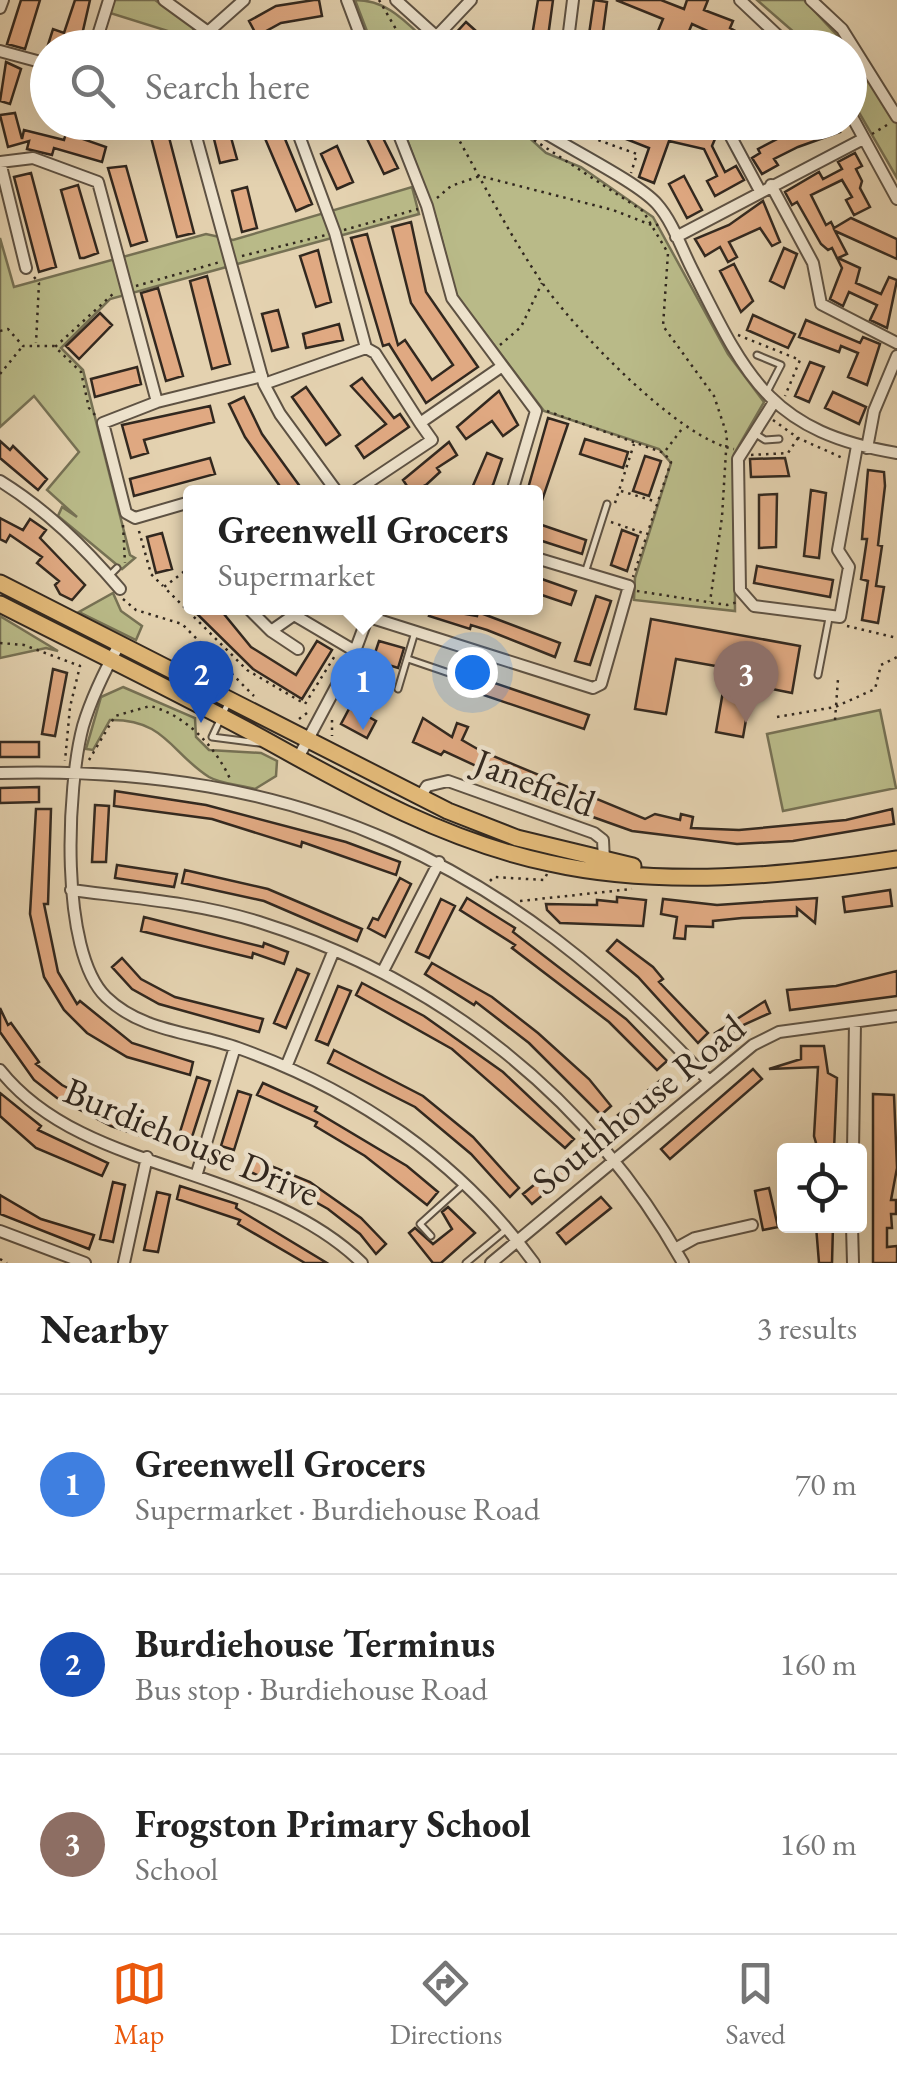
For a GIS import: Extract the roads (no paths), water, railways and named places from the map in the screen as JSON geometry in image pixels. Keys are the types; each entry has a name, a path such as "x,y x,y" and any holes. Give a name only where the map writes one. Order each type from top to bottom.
{"main road":[{"path":"0,583 420,798 517,838 602,866"},
{"path":"0,604 428,824 553,864 666,874 793,871 897,858"}],"street":[{"path":"0,8 3,0"},
{"path":"100,30 109,0"},
{"path":"164,0 205,30"},
{"path":"210,30 244,0"},
{"path":"347,0 358,30"},
{"path":"396,0 430,30"},
{"path":"443,30 471,0"},
{"path":"569,30 573,0"},
{"path":"740,0 771,30"},
{"path":"812,0 843,30"},
{"path":"0,50 30,59"},
{"path":"867,69 897,118"},
{"path":"197,140 263,380 280,414 332,485"},
{"path":"301,140 335,233 366,348 375,353 432,440 364,485"},
{"path":"401,140 426,206 452,298 536,411 514,485"},
{"path":"559,140 657,204 733,352 770,398 814,430 862,447 897,453"},
{"path":"735,140 813,263 822,304 897,343"},
{"path":"676,237 861,140"},
{"path":"864,140 897,199"},
{"path":"26,268 0,162 34,158 98,182 157,402"},
{"path":"183,504 131,516 103,423 157,402 263,380 366,348"},
{"path":"770,398 740,451 740,590 754,606 835,616 849,567 838,550 853,462 897,356"},
{"path":"420,423 501,366"},
{"path":"0,482 31,500 113,572 120,588"},
{"path":"377,615 414,632 593,688 601,684 630,588 543,560"},
{"path":"255,615 298,649"},
{"path":"298,758 355,651 369,615"},
{"path":"271,630 285,617 294,616 355,651"},
{"path":"120,643 83,726 70,772 72,890 78,950 105,996 153,1026 235,1047 286,1068 382,1118 464,1184 534,1263"},
{"path":"0,773 140,776 235,791 369,832 440,862 509,903 629,998 709,1081"},
{"name":"Janefield","path":"420,798 427,786 448,781 594,834 603,840 602,866"},
{"path":"383,971 440,862"},
{"path":"72,890 218,912 334,950 383,971 500,1046 562,1102 614,1160 683,1263"},
{"path":"286,1068 334,950"},
{"name":"Southhouse Road","path":"491,1263 753,1045 778,1032 897,1016"},
{"path":"853,1143 855,1023"},
{"path":"197,1173 235,1047"},
{"name":"Burdiehouse Drive","path":"0,1070 42,1109 84,1133 296,1214 362,1263"},
{"path":"124,1263 147,1156"},
{"path":"675,1249 695,1238 752,1225"},
{"path":"0,1231 86,1263"},
{"path":"852,1233 853,1263"}],"lane":[{"path":"757,355 781,365 770,398"},
{"path":"752,432 765,440 779,439"},
{"path":"585,572 610,505"},
{"path":"818,675 835,616"},
{"path":"398,689 414,632"},
{"path":"408,659 448,673"},
{"path":"219,716 230,699"},
{"path":"431,1236 420,1224 464,1184"},
{"path":"466,1263 507,1229"}],"place":[{"name":"Burdiehouse Terminus","path":"201,723"},
{"name":"Frogston Primary School","path":"746,723"},
{"name":"Greenwell Grocers","path":"363,730"}]}
